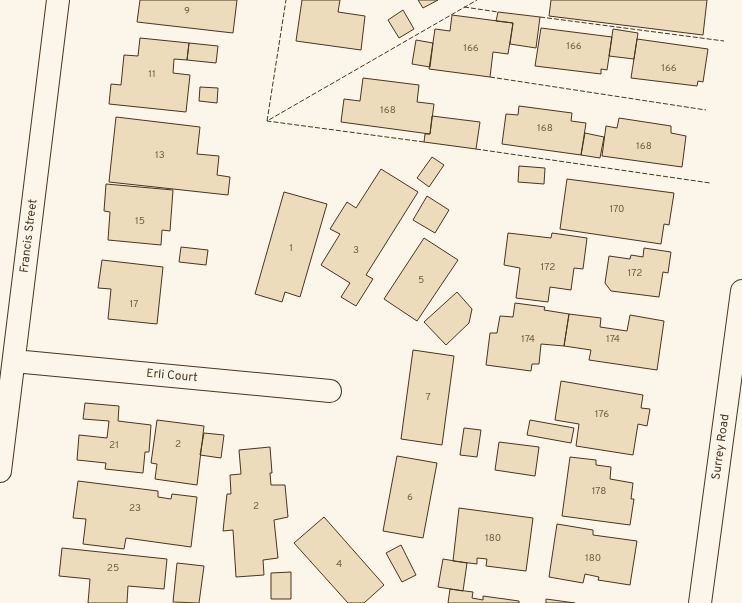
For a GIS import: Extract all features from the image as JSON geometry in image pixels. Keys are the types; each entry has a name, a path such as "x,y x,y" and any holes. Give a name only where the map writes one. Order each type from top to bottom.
{"street":[{"name":"Francis Street","path":"0,471 58,0"},
{"name":"Surrey Road","path":"700,603 737,363 742,291"},
{"name":"Erli Court","path":"14,361 330,391"}],"building":[{"path":"140,0 237,0 233,33 137,22"},
{"path":"302,0 340,0 338,12 365,16 361,50 296,41"},
{"path":"418,0 438,0 423,8"},
{"path":"551,0 707,0 703,35 549,16"},
{"path":"403,10 414,29 399,38 388,20"},
{"path":"498,12 540,17 536,48 510,44 513,23 496,21"},
{"path":"452,15 513,23 508,54 493,52 490,77 429,69 435,29 450,31"},
{"path":"541,28 612,37 607,70 601,69 601,74 535,66"},
{"path":"613,29 638,33 634,59 609,56"},
{"path":"140,38 189,43 187,60 174,59 173,73 190,75 186,112 109,104 111,84 121,85 124,55 138,56"},
{"path":"637,39 708,49 703,82 698,81 697,86 631,78"},
{"path":"416,40 433,43 430,67 412,64"},
{"path":"189,43 218,46 216,63 187,60"},
{"path":"363,78 419,85 417,102 434,104 430,134 341,122 344,99 360,101"},
{"path":"200,87 218,88 217,103 199,101"},
{"path":"519,106 572,113 571,121 586,123 581,155 502,144 506,114 518,115"},
{"path":"432,116 480,122 476,149 424,142 425,134 430,134"},
{"path":"116,117 200,127 197,154 219,156 217,175 230,177 228,195 109,182"},
{"path":"619,118 671,126 671,133 686,136 682,167 602,156 606,126 617,128"},
{"path":"585,133 604,137 600,158 581,155"},
{"path":"432,157 444,165 429,187 417,178"},
{"path":"519,166 545,168 544,184 518,182"},
{"path":"381,169 418,192 366,275 373,279 356,306 341,297 350,283 321,265 340,234 330,229 347,202 356,208"},
{"path":"567,179 674,193 669,225 664,224 661,244 560,229"},
{"path":"106,184 173,190 170,231 162,230 161,245 108,240 110,212 104,211"},
{"path":"284,192 327,204 300,297 285,292 282,302 255,294"},
{"path":"427,196 449,210 435,233 413,220"},
{"path":"508,233 551,238 552,233 587,238 583,269 574,268 571,290 550,287 548,302 516,298 520,268 504,265"},
{"path":"424,238 458,260 417,321 384,299"},
{"path":"181,247 208,250 206,265 179,262"},
{"path":"644,248 671,252 668,273 663,272 659,297 611,291 605,283 609,256 630,259 631,255 643,257"},
{"path":"102,260 163,267 157,324 108,319 111,289 98,288"},
{"path":"457,292 472,309 469,323 446,345 424,322"},
{"path":"515,303 545,307 544,310 569,314 564,346 541,344 539,364 532,364 531,371 486,365 490,333 497,333 500,316 513,317"},
{"path":"569,314 601,318 600,327 627,331 630,315 664,321 657,370 589,360 591,350 564,346"},
{"path":"413,350 454,356 442,445 401,439"},
{"path":"561,381 643,395 641,408 650,409 647,426 638,424 633,455 576,446 579,424 555,420"},
{"path":"85,403 119,406 118,421 151,425 149,452 145,452 143,473 105,469 106,463 77,460 79,435 107,438 109,421 83,419"},
{"path":"157,420 204,426 197,485 155,479 157,464 151,463"},
{"path":"530,420 574,428 571,443 527,435"},
{"path":"464,428 481,430 477,457 460,455"},
{"path":"204,433 224,435 221,458 200,455"},
{"path":"499,442 539,447 535,476 495,470"},
{"path":"270,447 272,473 270,473 271,485 285,485 288,517 274,520 278,558 263,560 264,575 236,577 233,530 223,531 227,494 231,494 230,475 241,474 239,450"},
{"path":"397,456 437,463 423,538 383,531"},
{"path":"570,457 596,460 596,465 611,467 610,479 633,483 631,499 634,499 630,525 562,516"},
{"path":"78,481 158,491 158,497 171,499 172,494 197,497 191,547 126,538 124,549 83,544 86,519 73,518"},
{"path":"459,508 533,518 526,571 486,566 487,559 477,558 477,564 453,561"},
{"path":"324,517 384,585 364,603 348,603 294,543"},
{"path":"557,524 593,530 593,535 637,541 630,585 598,580 599,577 585,574 583,583 549,577"},
{"path":"401,545 416,575 402,582 386,553"},
{"path":"62,548 167,559 164,589 128,586 127,603 88,603 90,579 59,576"},
{"path":"443,559 467,563 463,591 438,587"},
{"path":"177,563 204,566 199,603 173,602"},
{"path":"291,572 291,599 271,599 271,573"},
{"path":"450,589 473,592 472,598 483,600 483,596 519,601 519,603 448,603"},
{"path":"546,599 575,603 546,603"}],"fence":[{"path":"267,121 286,0"},
{"path":"424,142 267,121 477,0"},
{"path":"464,7 498,12"},
{"path":"540,17 724,41"},
{"path":"490,77 706,110"},
{"path":"476,149 710,183"}]}
